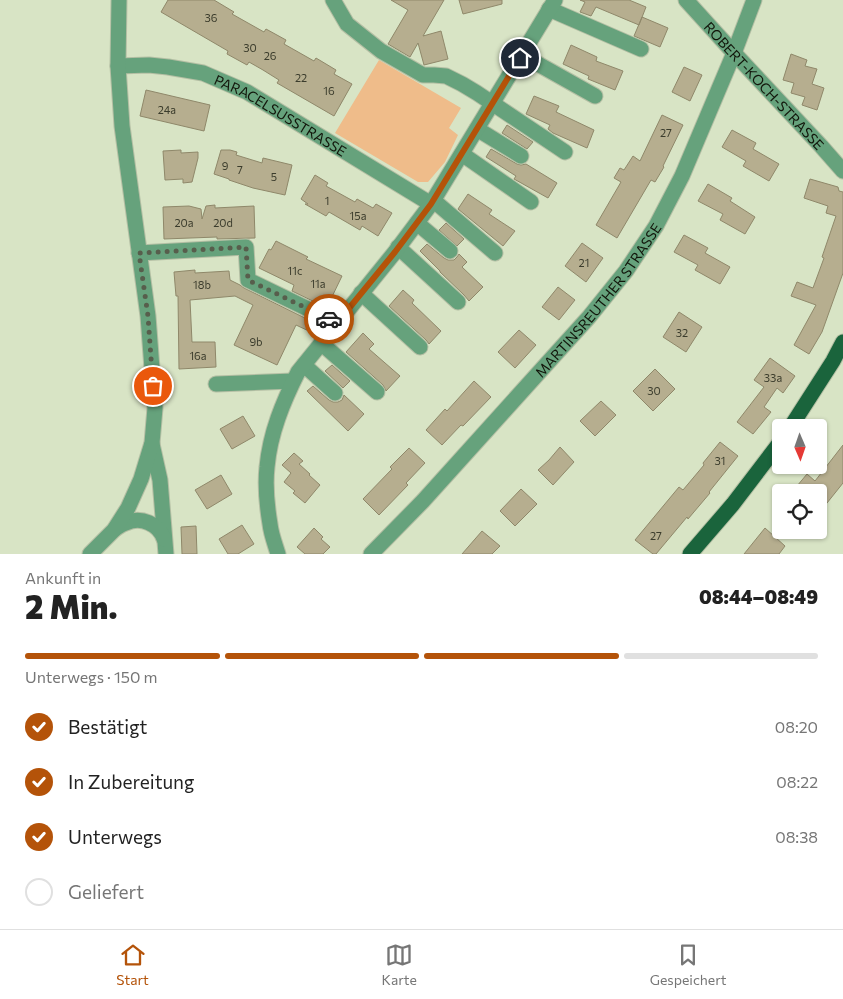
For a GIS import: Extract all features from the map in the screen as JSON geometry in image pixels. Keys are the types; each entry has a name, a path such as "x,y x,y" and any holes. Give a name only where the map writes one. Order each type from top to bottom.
{"main road":[{"path":"796,419 843,342"},
{"path":"690,554 733,504 772,453"}],"street":[{"path":"90,554 114,530 135,494 152,443 155,408 148,316 122,126 118,66 119,0"},
{"path":"333,0 347,24 381,51 423,75 446,76 477,93 565,152"},
{"name":"ROBERT-KOCH-STRASSE","path":"686,0 843,171"},
{"name":"MARTINSREUTHER STRASSE","path":"371,554 423,500 590,317 626,271 656,226 682,176 734,53 754,0"},
{"path":"278,554 270,526 266,467 279,414 293,381 298,372 432,202 552,5 642,49"},
{"path":"522,56 595,96"},
{"name":"PARACELSUSSTRASSE","path":"118,66 150,65 203,73 246,92 432,202 495,253"},
{"path":"477,129 521,156"},
{"path":"462,154 531,202"},
{"path":"417,222 450,251"},
{"path":"139,253 246,247 248,280 337,323"},
{"path":"398,247 458,302"},
{"path":"361,293 420,347"},
{"path":"321,343 377,392"},
{"path":"304,365 335,393"},
{"path":"216,384 293,381"},
{"path":"152,443 160,480 166,551"},
{"path":"114,530 127,522 137,521 154,525 163,536 166,551"}],"shaded area":[{"path":"379,60 461,108 449,128 458,135 445,162 428,182 418,182 335,133"}],"building":[{"path":"168,0 214,0 234,12 232,14 264,32 266,29 286,40 284,44 314,61 316,58 336,70 334,74 352,84 334,116 277,83 279,80 263,70 249,62 247,65 227,54 228,51 161,12"},
{"path":"391,0 444,0 423,36 441,31 448,59 424,65 418,43 410,57 388,44 408,10"},
{"path":"459,0 502,0 502,4 463,14"},
{"path":"580,0 629,0 646,7 639,25 596,7 591,16 580,12 585,2"},
{"path":"642,17 668,28 660,47 634,36"},
{"path":"571,45 597,57 596,61 623,71 615,90 588,79 589,76 563,64"},
{"path":"791,54 807,60 805,66 817,69 812,84 824,88 817,110 802,105 805,97 791,93 794,83 783,80"},
{"path":"684,67 702,75 690,101 672,92"},
{"path":"146,90 210,105 204,131 140,116"},
{"path":"534,96 559,106 556,112 594,130 587,148 553,133 548,129 550,125 526,114"},
{"path":"662,115 683,125 664,167 655,182 651,180 617,238 596,225 621,182 614,178 620,168 624,170 633,156 640,161"},
{"path":"507,125 533,142 527,149 502,133"},
{"path":"732,130 756,143 753,149 779,164 769,181 743,166 746,161 722,147"},
{"path":"491,149 517,164 526,164 557,183 548,198 514,179 516,176 486,157"},
{"path":"181,150 181,153 198,152 192,182 183,183 183,179 165,180 163,151"},
{"path":"221,150 237,152 236,155 262,163 263,158 292,165 285,195 253,188 214,174"},
{"path":"315,175 328,183 326,186 355,202 357,199 373,208 376,204 392,213 378,236 362,226 360,230 329,212 326,216 305,204 308,204 301,199"},
{"path":"810,179 838,187 839,191 843,192 843,273 822,332 809,354 794,345 816,305 791,296 797,282 813,288 836,216 826,213 828,206 804,198"},
{"path":"708,184 732,198 730,201 755,217 745,234 720,220 723,214 698,201"},
{"path":"468,194 492,210 489,214 515,231 503,246 458,209"},
{"path":"215,205 215,208 254,206 255,238 164,239 163,207 189,206 201,209 202,219 206,206"},
{"path":"446,223 464,239 457,246 439,230"},
{"path":"684,235 708,248 705,253 730,267 720,284 695,270 698,265 674,252"},
{"path":"276,241 308,257 306,259 342,276 328,305 324,303 323,306 292,291 294,285 259,268 269,249 271,250"},
{"path":"582,243 603,258 586,282 565,266"},
{"path":"427,244 448,260 454,260 459,254 467,262 462,267 483,287 469,301 420,251"},
{"path":"195,270 195,273 229,271 230,280 315,323 311,332 296,325 277,365 234,345 253,305 235,296 190,300 192,342 215,342 216,367 179,369 178,296 176,296 174,272"},
{"path":"558,287 575,300 559,320 542,307"},
{"path":"403,290 414,300 412,303 441,331 429,344 389,306"},
{"path":"679,312 702,327 686,352 663,337"},
{"path":"519,330 536,345 515,368 498,352"},
{"path":"363,333 374,344 369,349 400,376 386,391 383,385 346,352"},
{"path":"770,358 795,376 783,393 777,388 764,407 771,412 753,434 737,422 764,387 754,380"},
{"path":"332,365 350,381 343,388 325,371"},
{"path":"655,369 675,389 653,411 633,391"},
{"path":"474,381 491,397 442,445 426,430 445,409 447,411"},
{"path":"313,386 333,402 342,400 344,395 364,414 348,431 307,391"},
{"path":"601,401 616,415 595,436 580,421"},
{"path":"243,416 255,436 232,449 220,429"},
{"path":"720,442 738,456 688,519 687,517 656,554 653,554 635,540 679,487 683,490"},
{"path":"843,445 843,483 827,503 827,484 799,484 807,474 815,481 820,474 828,474 828,464"},
{"path":"560,447 574,462 553,485 538,470"},
{"path":"409,448 425,463 406,483 408,485 379,515 363,499"},
{"path":"294,453 303,461 299,464 320,485 305,503 284,482 291,473 282,465"},
{"path":"221,475 232,494 207,509 195,490"},
{"path":"521,489 537,504 515,526 500,511"},
{"path":"242,525 254,544 238,554 228,554 219,539"},
{"path":"196,526 197,554 182,554 181,527"},
{"path":"314,528 323,537 321,539 330,547 323,554 305,554 297,547"},
{"path":"765,528 772,534 772,539 777,539 785,546 779,554 744,554"},
{"path":"482,531 500,546 492,554 462,554"}],"way so far":[{"path":"153,386 148,316 139,253 246,247 248,280 329,319"}],"route":[{"path":"329,319 337,323 395,252 431,204 520,58"}]}
